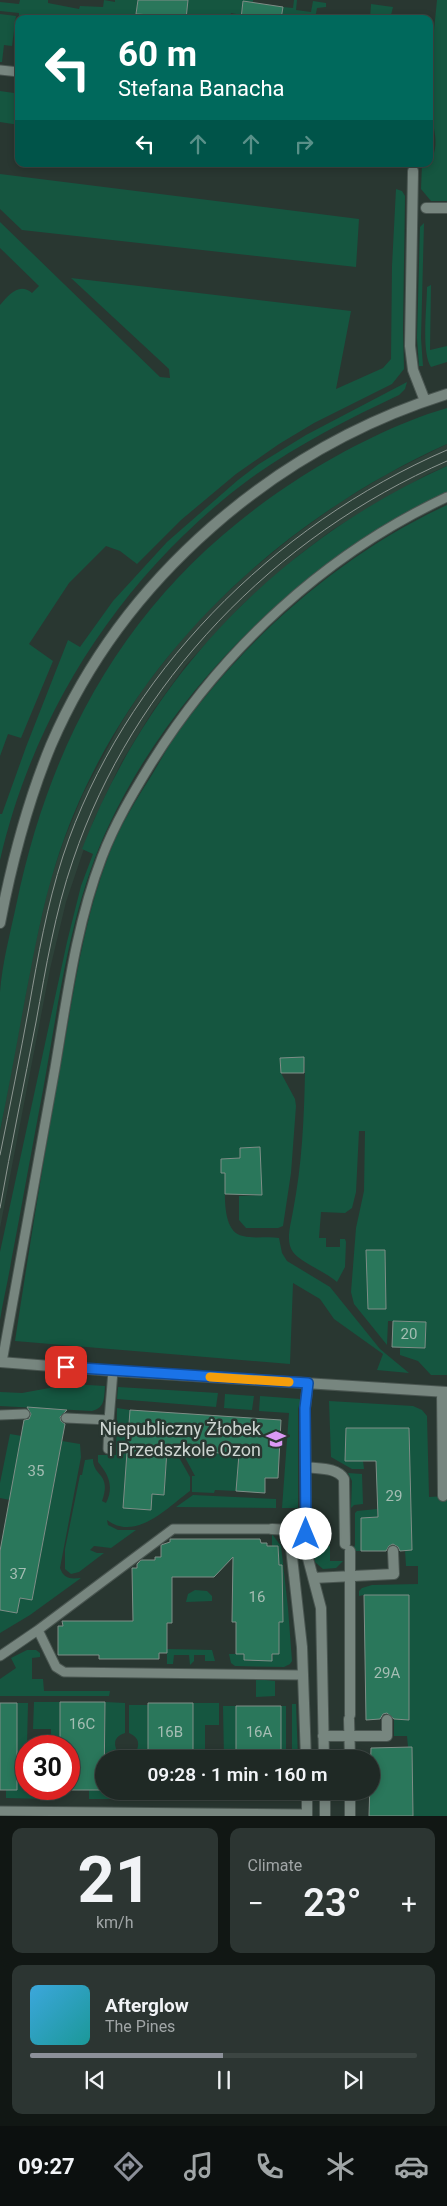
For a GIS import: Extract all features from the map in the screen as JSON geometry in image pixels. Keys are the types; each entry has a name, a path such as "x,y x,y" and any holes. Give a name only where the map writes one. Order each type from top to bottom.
{"street":[{"path":"413,171 410,346 413,370 425,401"},
{"path":"426,208 447,208"},
{"path":"0,923 9,875 25,814 52,743 95,665 135,608 190,548 229,512 269,482 331,443 383,418 447,394"},
{"path":"1,1362 444,1392 444,1496"},
{"path":"308,1383 305,1408 306,1551 321,1608 324,1750"},
{"path":"306,1467 330,1470 338,1473 344,1479 350,1576 350,1750"},
{"path":"272,1529 288,1530 298,1609 306,1750"},
{"path":"313,1578 394,1574 393,1551"},
{"path":"323,1736 387,1736 387,1720"},
{"path":"307,1800 307,1815"},
{"path":"325,1800 325,1816"},
{"path":"350,1800 350,1816"}],"lane":[{"path":"0,70 15,72"},
{"path":"413,207 426,208"},
{"path":"1,1362 76,949 101,859 126,805 165,741 193,702 224,666 273,615 327,570 362,545 413,514 447,497"},
{"path":"108,1449 113,1371"},
{"path":"0,1414 26,1414"},
{"path":"66,1418 109,1420"},
{"path":"0,1656 38,1630 173,1529 272,1529"},
{"path":"38,1630 56,1667 64,1672 303,1675"},
{"path":"0,1811 307,1815"}],"shaded area":[{"path":"447,444 447,466 428,474 332,530 299,555 242,605 186,665 152,712 121,763 93,822 66,902 50,969 0,1228 0,1131 34,949 49,884 64,840 83,794 121,723 144,687 200,618 249,572 292,537 339,503 387,474"}],"green space":[{"path":"20,0 48,0 48,3 79,9 80,6 103,7 104,0 115,2 115,0 138,0 136,14 151,15 19,15 19,13 0,11 0,2 19,4"},
{"path":"188,0 253,0 253,2 243,1 241,15 231,13 231,15 186,15"},
{"path":"294,0 297,0 296,10 311,12 313,1 326,3 326,7 317,8 316,15 282,15 283,7 293,8"},
{"path":"437,0 447,0 447,201 431,201 421,189 422,167 433,167 435,149 433,124 433,41"},
{"path":"371,4 393,7 391,15 370,15"},
{"path":"0,14 15,16 12,46 4,45 2,62 0,62"},
{"path":"15,86 15,124 0,122 0,91 14,93"},
{"path":"0,174 359,219 356,267 22,230 0,209"},
{"path":"396,189 402,191 405,196 404,369 392,384 314,423 279,444 236,474 181,520 137,564 120,551 106,546 69,583 29,644 53,661 21,738 8,734 0,756 0,305 14,291 23,289 32,293 39,286 0,248 0,222 160,377 170,378 169,369 71,278 351,311 336,389 383,368 391,359 392,266"},
{"path":"424,223 421,338 423,366 419,366 417,338 420,227"},
{"path":"431,285 430,350 447,346 447,362 431,367 426,351 425,328 427,287"},
{"path":"407,382 405,389 399,395 323,433 286,454 251,478 205,515 164,556 125,600 91,647 62,697 36,749 16,804 0,860 0,814 2,814 68,640 80,647 113,601 167,542 259,464 306,435"},
{"path":"447,408 447,444 381,478 319,517 260,562 207,613 158,669 117,729 82,794 51,880 35,947 0,1131 0,992 4,960 16,906 33,839 54,776 81,716 113,661 151,609 194,561 244,517 301,477 354,447 409,421"},
{"path":"447,466 447,492 395,519 344,552 296,589 250,630 208,675 170,723 137,773 109,825 84,889 67,955 0,1320 0,1252 67,942 81,886 93,854 82,849 110,786 144,727 182,672 226,621 275,575 328,534 386,497"},
{"path":"447,505 447,1375 431,1375 418,1361 400,1355 400,1348 425,1348 426,1322 388,1321 387,1345 354,1304 351,1292 356,1228 364,1191 365,1131 359,1131 356,1192 352,1208 345,1213 321,1212 319,1238 326,1238 326,1247 340,1247 340,1239 345,1239 346,1242 345,1267 337,1282 301,1260 291,1248 289,1232 299,1177 302,1142 304,1058 280,1058 281,1073 295,1099 296,1106 291,1173 283,1226 278,1228 246,1228 239,1220 239,1196 262,1195 259,1147 240,1148 240,1158 221,1159 222,1173 238,1173 225,1179 225,1203 228,1220 231,1228 243,1236 279,1238 282,1253 287,1261 330,1287 380,1349 409,1373 377,1370 383,1354 334,1319 320,1299 293,1283 290,1364 15,1341 72,998 82,950 100,880 112,846 123,824 178,732 237,660 268,629 301,599 371,547"},
{"path":"71,1384 105,1386 102,1405 92,1411 0,1406 0,1392 22,1393"},
{"path":"118,1387 218,1393 216,1407 117,1399"},
{"path":"225,1394 254,1396 252,1410 224,1408"},
{"path":"260,1396 301,1399 298,1409 298,1508 282,1508 289,1413 259,1411"},
{"path":"329,1401 413,1406 422,1410 427,1416 429,1497 447,1496 447,1816 413,1816 412,1747 408,1747 407,1736 394,1736 394,1719 408,1720 364,1595 359,1596 359,1591 362,1588 372,1585 418,1584 418,1566 406,1566 405,1550 412,1550 409,1428 346,1428 345,1461 363,1461 364,1469 352,1469 331,1457"},
{"path":"117,1408 130,1410 123,1508 151,1510 152,1494 164,1495 168,1438 190,1477 190,1491 162,1513 140,1525 118,1526 107,1520 108,1525 118,1530 136,1530 111,1548 94,1546 90,1550 104,1553 79,1572 71,1574 65,1569 65,1549 80,1475 82,1475 85,1460 93,1459 96,1469 104,1480 102,1501 106,1503 110,1486 105,1472 98,1462 98,1455 116,1455"},
{"path":"10,1434 22,1436 10,1500 0,1498 0,1483"},
{"path":"62,1441 80,1444 81,1457 60,1568 68,1578 81,1578 30,1615 0,1633 0,1610 20,1598 32,1600"},
{"path":"181,1450 239,1454 236,1491 192,1492 192,1476 195,1476"},
{"path":"348,1473 362,1474 363,1504 354,1505 351,1508 352,1481"},
{"path":"193,1495 276,1499 276,1508 176,1507"},
{"path":"377,1509 378,1517 361,1518 361,1551 352,1551 355,1545 355,1513 357,1511"},
{"path":"272,1534 281,1546 292,1661 284,1667 235,1666 231,1663 229,1654 244,1654 244,1660 252,1661 252,1654 272,1660 279,1622 283,1622 279,1594 283,1593 283,1581 279,1572 282,1572 282,1565 279,1565 278,1547 272,1546"},
{"path":"313,1546 330,1546 330,1561 343,1561 336,1568 323,1569 315,1562"},
{"path":"195,1590 207,1591 212,1596 212,1601 186,1602 188,1594"},
{"path":"167,1649 212,1650 215,1661 205,1661 205,1655 194,1655 194,1661 190,1665 189,1655 174,1655 173,1664 167,1664"},
{"path":"27,1650 36,1650 40,1653 40,1657 32,1658 32,1679 43,1679 44,1691 110,1691 109,1696 0,1696 0,1679 16,1668 11,1658"},
{"path":"256,1679 275,1681 275,1696 256,1697"},
{"path":"34,1702 60,1702 60,1735 51,1735 51,1729 33,1729"},
{"path":"105,1702 125,1703 125,1733 120,1735 115,1741 116,1750 105,1750"},
{"path":"17,1703 28,1703 27,1735 17,1735"},
{"path":"193,1703 219,1703 219,1725 205,1725 205,1750 193,1750"},
{"path":"292,1704 296,1704 298,1750 292,1750"},
{"path":"129,1705 148,1705 148,1750 136,1750 137,1739 129,1733"},
{"path":"223,1706 236,1706 236,1750 224,1750"},
{"path":"281,1706 286,1706 286,1750 281,1750"},
{"path":"6,1790 15,1790 15,1798 6,1798"},
{"path":"89,1790 95,1790 95,1799 89,1799"},
{"path":"209,1800 247,1800 247,1801"}],"building":[{"path":"138,0 188,0 186,15 136,14"},
{"path":"243,1 283,7 282,15 241,15"},
{"path":"304,1057 304,1073 281,1073 280,1058"},
{"path":"260,1147 262,1195 225,1194 225,1173 221,1173 221,1159 240,1158 240,1148"},
{"path":"366,1250 385,1250 386,1309 368,1309"},
{"path":"393,1321 426,1322 425,1348 392,1347"},
{"path":"27,1407 67,1410 60,1417 61,1421 65,1424 32,1600 20,1598 17,1613 0,1610 0,1551 24,1420 29,1419 31,1414"},
{"path":"130,1410 281,1420 278,1478 265,1478 265,1493 236,1491 239,1454 167,1450 164,1495 152,1494 151,1510 123,1508"},
{"path":"346,1428 409,1428 412,1550 400,1551 393,1544 386,1551 361,1551 361,1518 378,1517 376,1461 345,1461"},
{"path":"170,1539 260,1539 261,1543 267,1543 267,1546 278,1546 279,1565 282,1565 283,1622 279,1622 279,1654 272,1654 272,1661 244,1660 244,1654 236,1654 236,1622 232,1622 233,1557 214,1577 172,1577 172,1623 167,1623 167,1653 159,1653 159,1659 99,1659 99,1655 58,1655 58,1626 63,1626 62,1621 133,1621 132,1568 137,1568 137,1564 141,1560 155,1560 155,1557 161,1557 161,1545 170,1542"},
{"path":"364,1595 409,1595 409,1720 394,1719 387,1713 383,1714 380,1719 366,1720"},
{"path":"60,1702 105,1702 104,1750 95,1750 95,1790 80,1790 80,1735 60,1735"},
{"path":"0,1703 17,1703 15,1790 0,1790"},
{"path":"148,1703 193,1703 193,1750 148,1750"},
{"path":"236,1706 281,1706 281,1750 236,1750"},
{"path":"412,1747 413,1816 369,1816 369,1800 380,1800 380,1750 371,1750 371,1748"}],"tram line":[{"path":"0,1155 39,950 57,874 90,790 124,727 165,668 212,613 265,564 322,520 383,482 447,450"},
{"path":"0,1208 47,960 61,900 73,860 99,795 133,733 172,675 218,622 269,573 324,530 384,492 447,461"}],"slow traffic":[{"path":"210,1377 289,1382"}],"place":[{"name":"Niepubliczny Żłobek i Przedszkole Ozon","path":"276,1439"}],"route":[{"path":"66,1367 308,1383 305,1408 306,1534"}]}
